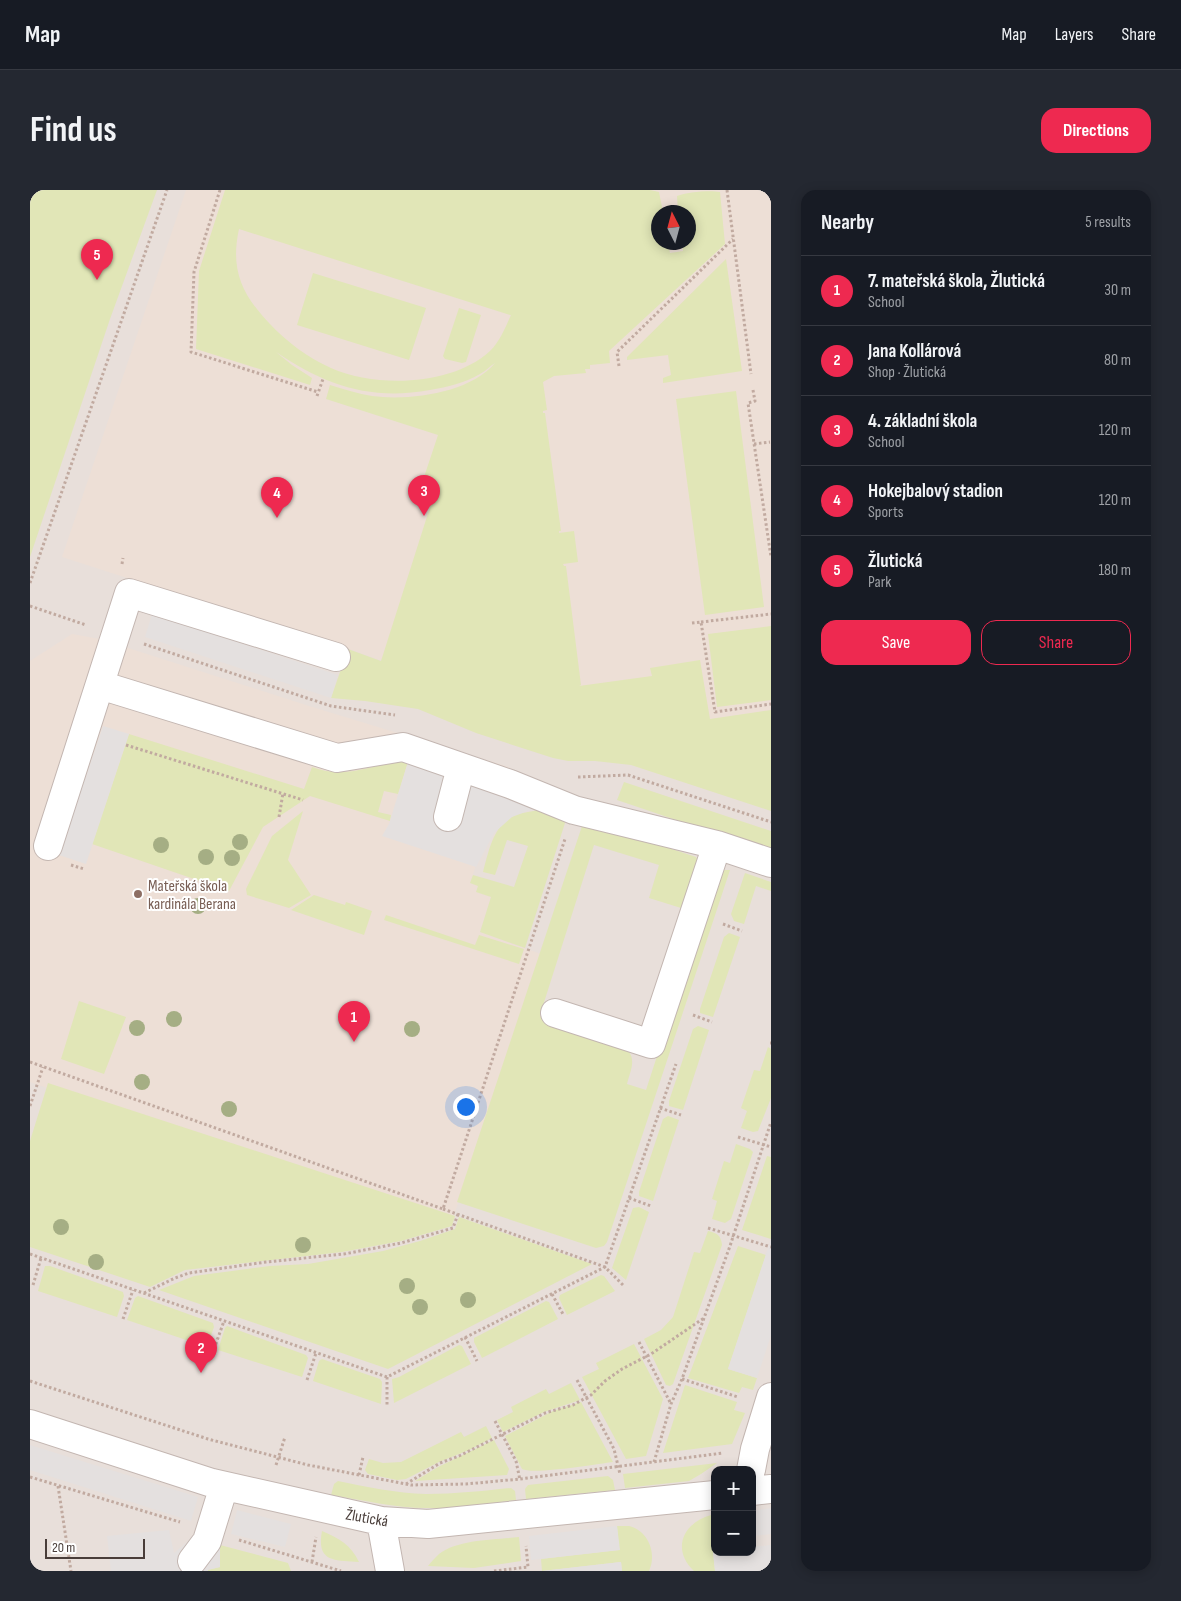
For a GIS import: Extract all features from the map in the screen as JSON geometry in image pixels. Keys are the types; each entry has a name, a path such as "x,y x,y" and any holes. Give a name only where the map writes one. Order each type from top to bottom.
{"street":[{"path":"48,846 129,593 336,657"},
{"path":"100,685 337,758 403,747 510,784 574,810 717,845 771,863"},
{"path":"448,817 462,767"},
{"path":"555,1013 651,1044 717,845"},
{"path":"753,1459 770,1402"},
{"name":"Žlutická","path":"30,1424 224,1486 381,1521 428,1524 711,1495"},
{"path":"192,1561 207,1541 224,1486"},
{"path":"756,1490 771,1488"},
{"path":"381,1521 390,1571"}],"path":[{"path":"30,582 167,190"},
{"path":"220,190 194,272 191,352 318,394 322,379"},
{"path":"727,190 751,374"},
{"path":"619,366 617,352 733,239"},
{"path":"753,390 755,401 748,403 771,556"},
{"path":"754,444 770,442"},
{"path":"692,623 771,614"},
{"path":"701,622 715,712 771,704"},
{"path":"126,745 304,800"},
{"path":"278,817 283,793"},
{"path":"443,1209 574,810"},
{"path":"725,915 722,924 742,931"},
{"path":"696,1006 693,1015 712,1022"},
{"path":"30,1062 605,1267 624,1286"},
{"path":"30,1254 387,1378 605,1267 677,1062"},
{"path":"30,1106 43,1067"},
{"path":"30,1088 35,1090"},
{"path":"660,1108 681,1115"},
{"path":"654,1462 671,1404 682,1379 734,1236 771,1122"},
{"path":"738,1137 771,1147"},
{"path":"629,1198 651,1206"},
{"path":"144,1294 175,1278 212,1269 344,1254 401,1243 453,1228 458,1214"},
{"path":"708,1228 771,1247"},
{"path":"33,1285 42,1258"},
{"path":"123,1319 133,1290"},
{"path":"552,1294 564,1316"},
{"path":"406,1485 440,1463 545,1413 573,1405 586,1398 605,1381 704,1317"},
{"path":"214,1349 224,1321"},
{"path":"466,1337 477,1361"},
{"path":"639,1342 671,1404"},
{"path":"307,1380 316,1352"},
{"path":"387,1378 387,1406"},
{"path":"682,1379 770,1402"},
{"path":"577,1380 614,1450 619,1466"},
{"path":"30,1381 208,1439 308,1465 406,1485 466,1484 520,1479 654,1462 753,1459"},
{"path":"495,1421 516,1461 520,1479"},
{"path":"359,1475 363,1457"},
{"path":"58,1486 71,1571"},
{"path":"494,1571 528,1567 523,1515"},
{"path":"312,1562 316,1535"}],"shaded area":[{"path":"30,190 771,190 771,1571 30,1571"},
{"path":"186,190 771,190 771,798 348,649 62,557"},
{"path":"152,614 338,675 331,698 145,637"},
{"path":"72,634 100,639 309,706 509,767 470,883 478,886 476,892 491,897 480,932 541,954 450,1227 30,1082 30,661"},
{"path":"103,726 129,734 86,864 59,855"},
{"path":"408,762 538,807 512,817 494,833 476,867 382,836 389,824"},
{"path":"771,1239 771,1335 757,1378 728,1369"},
{"path":"30,1445 198,1497 191,1521 30,1470"},
{"path":"771,1508 771,1534 756,1536 756,1510"},
{"path":"237,1510 291,1524 285,1547 231,1534"},
{"path":"617,1526 620,1550 531,1560 529,1536"},
{"path":"169,1530 174,1553 192,1538 220,1545 220,1567 208,1571 111,1571 107,1536"},
{"path":"771,1545 771,1571 715,1571 713,1556 756,1556 756,1547"},
{"path":"621,1562 622,1571 542,1571"}],"green space":[{"path":"30,190 157,190 110,319 30,557"},
{"path":"225,190 650,190 659,192 662,205 651,205 651,250 669,250 670,253 683,250 696,250 696,205 678,205 677,196 687,193 720,192 725,244 609,351 610,363 590,365 590,369 585,369 586,373 554,376 543,382 547,410 543,411 543,413 545,413 561,531 559,533 574,531 578,562 563,564 566,566 581,685 579,686 652,676 650,668 700,660 710,719 771,710 771,811 631,765 595,761 568,761 553,758 476,733 418,709 331,698 348,649 381,661 438,482 424,477 438,435 326,399 330,385 372,396 421,396 438,393 471,382 495,363 468,380 443,388 408,393 388,393 368,392 349,388 312,373 276,352 312,378 310,385 196,349 199,271","holes":["239,229 511,315 497,343 490,351 474,363 455,371 435,377 391,381 369,379 349,374 322,364 298,349 277,331 252,303 237,269 236,257"]},
{"path":"726,259 742,371 663,383 663,378 671,375 668,355 627,360 627,357"},
{"path":"313,273 426,308 409,360 297,325"},
{"path":"459,308 481,315 466,362 462,363 445,359 443,356"},
{"path":"736,391 764,607 705,615 676,399"},
{"path":"771,626 771,700 717,707 708,634"},
{"path":"129,734 304,789 312,767 334,772 345,772 400,760 408,762 398,794 384,791 378,812 391,815 390,821 310,796 263,827 229,891 92,844"},
{"path":"624,782 771,831 771,852 617,800"},
{"path":"538,810 564,818 565,823 525,948 480,932 491,897 476,892 478,886 470,883 473,875 514,887 528,846 507,840 495,875 483,872 489,850 494,836 508,819 519,814"},
{"path":"303,811 288,860 311,895 289,908 247,895 246,889 272,836"},
{"path":"584,820 696,857 699,862 691,898 681,908 649,898 659,865 594,845 540,1015 543,1020 623,1045 631,1054 632,1059 627,1084 646,1090 716,875 722,870 730,870 607,1242 604,1246 596,1248 457,1202"},
{"path":"745,873 771,882 771,891 756,886 744,924 734,921 731,914"},
{"path":"314,895 345,905 346,902 372,911 364,935 291,910"},
{"path":"386,915 475,945 479,935 524,949 519,964 384,920"},
{"path":"729,933 740,937 713,1017 700,1013 700,1009 724,937"},
{"path":"79,1001 126,1017 104,1074 61,1059"},
{"path":"698,1026 709,1030 683,1110 669,1106 669,1101 693,1029"},
{"path":"768,1047 771,1049 771,1098 758,1131 753,1132 741,1128 747,1111 741,1108 754,1070 760,1071"},
{"path":"48,1083 455,1216 452,1226 401,1241 342,1252 185,1270 150,1287 30,1247 30,1141"},
{"path":"668,1116 679,1120 653,1201 639,1196 639,1192 663,1119"},
{"path":"736,1144 753,1152 731,1219 725,1223 712,1219 717,1201 712,1199 724,1161 730,1163"},
{"path":"767,1156 771,1157 771,1239 742,1230"},
{"path":"639,1207 649,1212 626,1280 612,1268 633,1208"},
{"path":"459,1217 592,1264 388,1369 159,1290 194,1276 270,1266 308,1264 383,1251 455,1229"},
{"path":"708,1231 718,1235 722,1245 673,1384 670,1386 666,1385 644,1339 661,1330 673,1317 694,1252 700,1253"},
{"path":"738,1246 766,1255 728,1369 757,1378 753,1390 742,1387 739,1393 688,1378"},
{"path":"45,1266 50,1266 123,1292 124,1296 117,1317 38,1291"},
{"path":"601,1275 604,1276 615,1291 567,1315 559,1298 560,1295"},
{"path":"138,1296 213,1323 214,1327 207,1347 127,1320 135,1298"},
{"path":"546,1301 549,1302 558,1319 482,1358 474,1338"},
{"path":"227,1326 306,1355 308,1358 302,1377 218,1350"},
{"path":"634,1344 663,1399 646,1456 626,1459 582,1377 599,1369 596,1363"},
{"path":"459,1345 462,1346 471,1364 394,1403 392,1379"},
{"path":"322,1359 380,1379 382,1382 381,1404 313,1381 319,1361"},
{"path":"571,1383 580,1400 544,1412 503,1432 497,1420 513,1412 511,1407 546,1389 549,1394"},
{"path":"685,1385 737,1402 734,1410 745,1413 732,1444 663,1453"},
{"path":"581,1402 613,1462 539,1471 522,1469 505,1436 553,1411"},
{"path":"486,1426 492,1438 406,1479 397,1480 368,1474 365,1470 369,1459 383,1463 401,1462 461,1432 464,1437"},
{"path":"494,1440 509,1469 507,1475 415,1481 438,1467"},
{"path":"717,1463 689,1481 625,1488 623,1474"},
{"path":"608,1476 613,1480 615,1490 526,1499 525,1489 528,1485"},
{"path":"338,1481 393,1491 426,1494 511,1488 515,1491 516,1500 449,1508 403,1507 331,1495 334,1484"},
{"path":"711,1515 711,1556 713,1556 715,1571 694,1571 687,1563 683,1554 683,1538 687,1530 701,1519"},
{"path":"617,1526 629,1526 642,1533 646,1538 650,1544 652,1558 649,1571 622,1571 621,1562 542,1571 541,1559 619,1550"},
{"path":"322,1531 344,1543 359,1562 329,1558 322,1549"},
{"path":"519,1537 521,1561 474,1568 428,1566 439,1554 456,1545"},
{"path":"220,1545 288,1563 291,1571 208,1571 220,1567"}],"place":[{"name":"Žlutická","path":"97,280"},
{"name":"4. základní škola","path":"424,516"},
{"name":"Hokejbalový stadion","path":"277,518"},
{"name":"Mateřská škola kardinála Berana","path":"138,894"},
{"name":"7. mateřská škola, Žlutická","path":"354,1042"},
{"name":"Jana Kollárová","path":"201,1373"}]}
